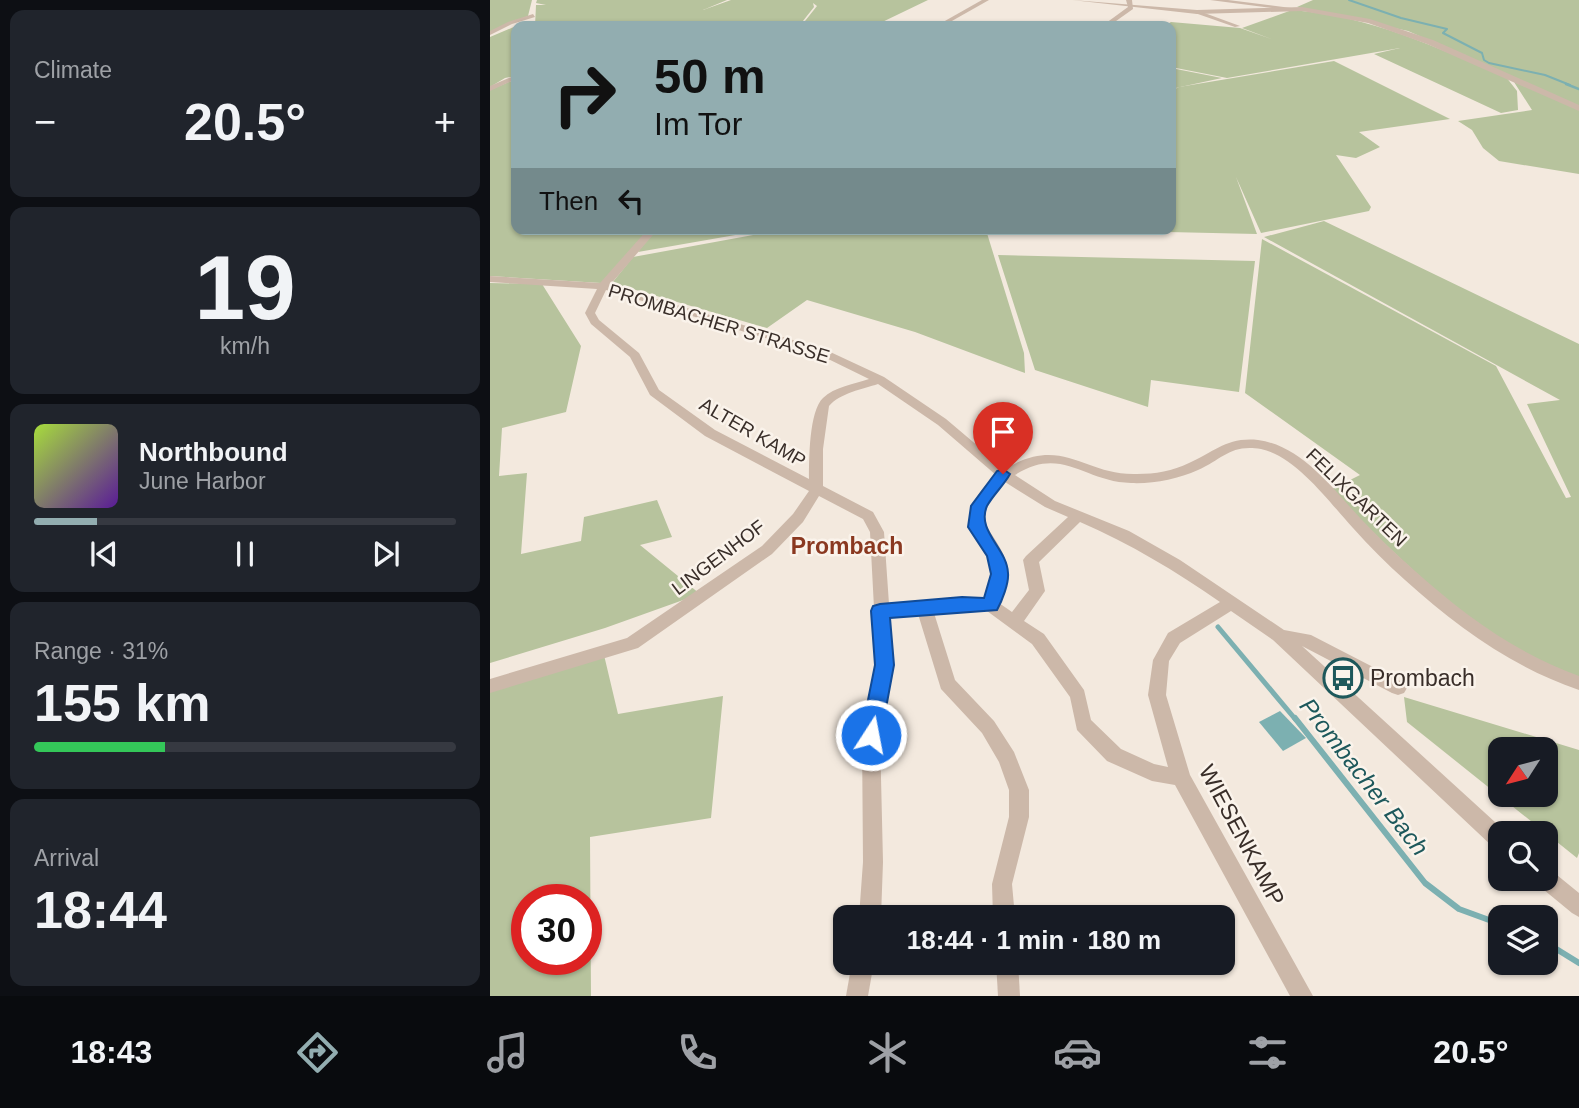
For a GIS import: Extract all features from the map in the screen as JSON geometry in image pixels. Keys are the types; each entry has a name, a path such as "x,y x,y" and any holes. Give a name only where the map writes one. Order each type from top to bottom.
{"street":[{"path":"946,21 986,0"},
{"path":"1074,0 1197,12 1296,9"},
{"path":"1213,0 1296,9 1370,22 1408,33 1579,108"},
{"path":"1111,21 1130,4"},
{"path":"1197,12 1237,26"},
{"path":"516,21 533,13 532,21"},
{"path":"490,33 511,23"},
{"path":"490,89 511,79"},
{"path":"603,286 648,235"},
{"name":"PROMBACHER STRASSE","path":"490,279 603,286 822,352 880,380 942,422 1003,474 1050,504 1124,536 1233,602 1279,635 1488,829"},
{"name":"ALTER KAMP","path":"603,286 590,313 595,322 635,355 654,392 710,433 868,516 877,532 885,665 871,735 873,862 871,905"},
{"path":"816,490 816,449 823,406 828,399 842,391 880,380"},
{"name":"FELIXGARTEN","path":"1003,474 1018,467 1057,458 1121,478 1151,477 1193,468 1222,449 1246,443 1277,450 1329,493 1404,570 1468,624 1552,676 1579,682"},
{"path":"990,605 1000,574 995,555 976,527 979,506 1003,474"},
{"name":"LINGENHOF","path":"490,686 632,643 767,551 798,519 816,490"},
{"path":"1015,621 1037,592 1031,560 1063,526 1078,517"},
{"name":"WIESENKAMP","path":"1233,602 1174,638 1161,660 1157,695 1181,779 1302,996"},
{"path":"880,611 962,604 990,605 1038,639 1078,695 1083,724 1114,755 1152,772 1181,779"},
{"path":"925,609 947,684 988,727 1007,758 1019,790 1019,817 1002,884 1003,905"},
{"path":"1279,635 1305,640 1398,688"},
{"path":"1558,889 1579,906"},
{"path":"857,996 861,975"},
{"path":"1008,975 1009,996"}],"green space":[{"path":"490,0 532,0 528,16 490,32"},
{"path":"537,0 727,0 703,10 731,0 928,0 884,21 805,21 817,6 813,3 814,7 803,21 535,21 536,5 546,5 536,3"},
{"path":"1313,0 1579,0 1579,106 1408,31 1297,7"},
{"path":"1292,10 1321,13 1376,26 1428,44 1506,77 1517,91 1518,110 1501,113 1374,54 1400,48 1227,78 1176,68 1176,22 1240,28 1277,41 1242,28"},
{"path":"511,28 511,77 490,87 490,37"},
{"path":"1334,61 1450,119 1359,132 1380,147 1356,158 1336,155 1371,207 1369,211 1261,233 1236,177 1257,234 1176,232 1176,88"},
{"path":"1176,69 1222,78 1176,88"},
{"path":"511,81 511,235 645,235 601,283 490,276 490,90"},
{"path":"1514,82 1579,108 1579,174 1499,161 1483,148 1472,130 1458,121 1532,110"},
{"path":"1324,221 1579,344 1579,681 1508,645 1445,598 1330,490 1360,475 1245,393 1262,239 1496,366 1566,498 1571,497 1527,404 1560,400 1264,237"},
{"path":"651,235 736,235 638,252"},
{"path":"753,235 988,235 1024,353 1025,373 915,332 807,300 767,328 612,283 633,257"},
{"path":"998,255 1255,261 1239,392 1151,380 1148,407 1035,370"},
{"path":"490,283 542,284 581,346 566,412 502,428 499,476 527,473 521,554 581,541 584,517 657,500 672,537 640,545 700,594 605,628 490,663"},
{"path":"604,655 618,714 723,696 711,818 590,837 590,884 511,884 511,975 591,975 591,996 490,996 490,689"},
{"path":"1404,697 1536,737 1488,737 1488,787 1407,722"},
{"path":"1558,744 1579,750 1577,858 1558,843 1558,821 1531,821 1513,807 1558,807"}],"water":[{"path":"1280,711 1306,738 1283,751 1259,722"}],"waterway":[{"path":"1349,0 1401,18 1447,29 1443,33 1482,53 1484,60 1489,63 1545,75 1570,85"},
{"path":"1566,84 1579,89"},
{"name":"Prombacher Bach","path":"1218,627 1296,720"},
{"name":"Prombacher Bach","path":"1295,718 1425,883 1459,909 1488,920"},
{"name":"Prombacher Bach","path":"1558,950 1579,963"}],"place":[{"name":"Prombach","path":"1343,678"}],"district":[{"name":"Prombach","path":"847,546"}],"route":[{"path":"871,735 885,665 880,611 962,604 990,605 1000,574 995,555 976,527 979,506 1003,474"}]}
